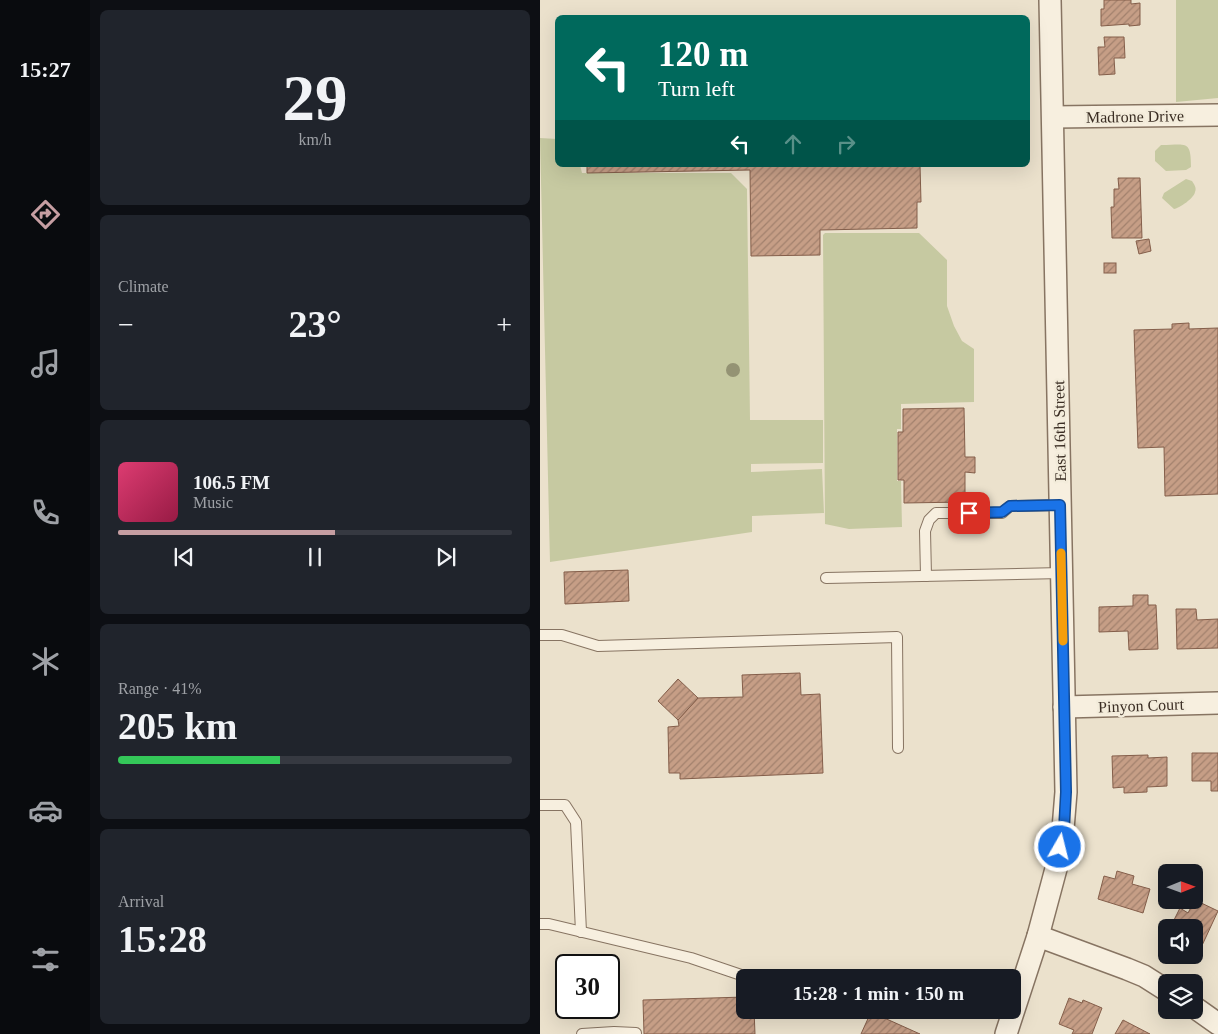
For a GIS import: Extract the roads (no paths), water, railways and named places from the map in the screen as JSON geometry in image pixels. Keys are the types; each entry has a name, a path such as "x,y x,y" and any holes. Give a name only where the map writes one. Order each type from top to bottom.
{"street":[{"name":"East 16th Street","path":"1006,1034 1038,936 1057,865 1064,829 1066,792 1050,0"},
{"name":"Madrone Drive","path":"1053,117 1218,115"},
{"name":"Pinyon Court","path":"1064,708 1218,703"},
{"path":"1038,936 1127,968 1158,985"},
{"path":"1203,1013 1218,1024"}],"lane":[{"path":"926,576 925,531 929,520 936,513 1002,512 1010,506 1060,505"},
{"path":"826,578 1062,573"},
{"path":"540,635 562,635 598,646 897,638 898,748"},
{"path":"540,805 565,805 576,822 581,932"},
{"path":"540,924 549,924 691,958 736,973"},
{"path":"582,1034 636,1033"}]}
